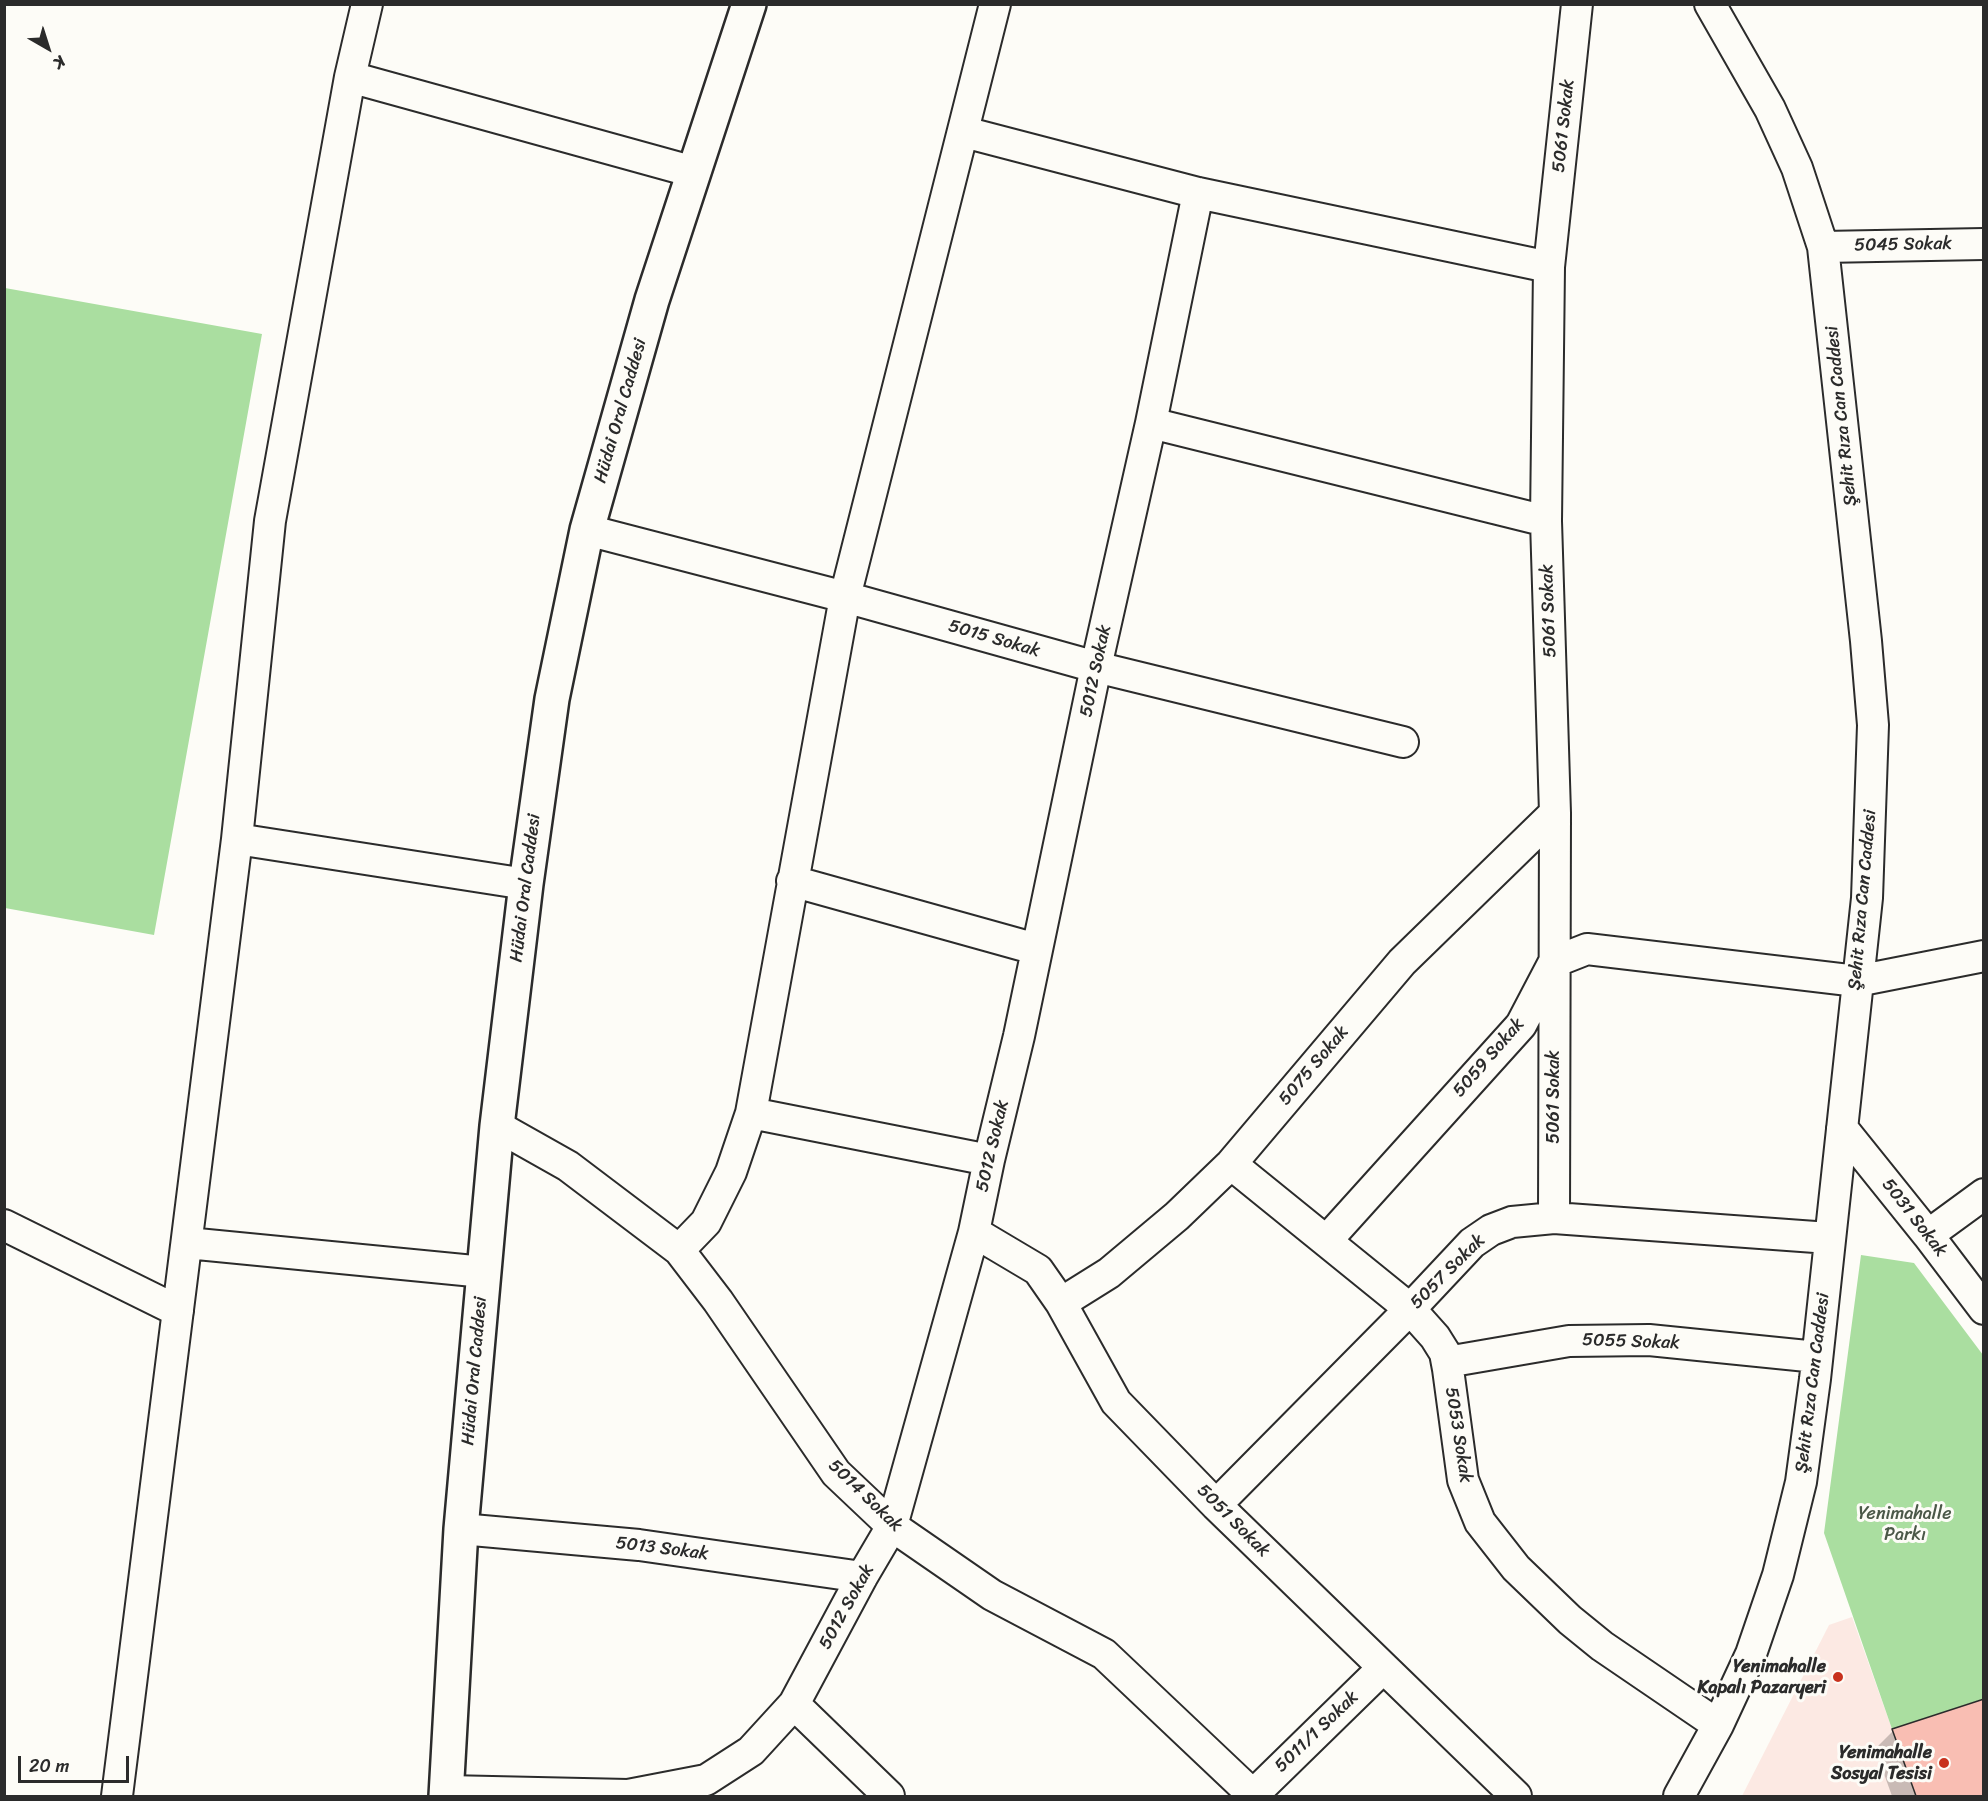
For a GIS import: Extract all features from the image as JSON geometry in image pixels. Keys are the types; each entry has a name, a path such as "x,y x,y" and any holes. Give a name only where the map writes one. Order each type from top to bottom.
{"street":[{"path":"117,1797 237,839 270,521 350,77 368,4"},
{"name":"Hüdai Oral Caddesi","path":"446,1794 461,1529 497,1126 526,884 552,699 587,530 652,300 749,4"},
{"path":"679,1250 706,1222 731,1172 751,1113 845,597 964,132 994,4"},
{"name":"5061 Sokak","path":"1554,1218 1555,813 1546,521 1549,267 1577,4"},
{"name":"Şehit Rıza Can Caddesi","path":"1679,1797 1718,1725 1750,1654 1778,1575 1801,1482 1817,1357 1867,898 1873,725 1865,629 1823,247 1797,168 1770,109 1710,4"},
{"path":"350,77 694,172"},
{"path":"964,132 1198,193 1549,267"},
{"name":"5012 Sokak","path":"446,1794 628,1796 706,1780 751,1751 794,1704 892,1526 974,1232 1151,423 1198,193"},
{"name":"5045 Sokak","path":"1823,247 1983,244"},
{"path":"1151,423 1546,521"},
{"name":"5015 Sokak","path":"587,530 845,597 1096,667 1403,742"},
{"name":"5075 Sokak","path":"1061,1303 1108,1273 1177,1216 1231,1164 1402,962 1555,813"},
{"path":"237,839 526,884"},
{"path":"792,881 1036,949"},
{"path":"1554,962 1587,950 1857,981 1983,956"},
{"name":"5059 Sokak","path":"1327,1240 1521,1025 1554,962"},
{"path":"751,1113 988,1160"},
{"name":"5014 Sokak","path":"497,1126 568,1166 679,1250 718,1301 836,1473 892,1526 992,1595 1104,1654 1253,1796"},
{"name":"5031 Sokak","path":"1842,1128 1928,1235 1983,1309"},
{"name":"5053 Sokak","path":"1231,1164 1410,1309 1435,1337 1445,1353 1447,1362 1463,1480 1480,1521 1524,1576 1570,1620 1602,1646 1718,1725"},
{"path":"1928,1235 1983,1194"},
{"name":"5057 Sokak","path":"1216,1505 1472,1243 1491,1230 1512,1222 1554,1218 1829,1238"},
{"path":"4,1225 178,1311"},
{"name":"5051 Sokak","path":"974,1232 1038,1270 1061,1303 1116,1402 1216,1505 1516,1797"},
{"path":"187,1243 484,1272"},
{"name":"5055 Sokak","path":"1447,1362 1569,1341 1650,1340 1817,1357"},
{"name":"5013 Sokak","path":"461,1529 639,1545 862,1577"},
{"name":"5011/1 Sokak","path":"1253,1796 1383,1668"},
{"path":"794,1704 889,1797"}],"shaded area":[{"name":"Yenimahalle Kapalı Pazaryeri","path":"1852,1617 1916,1796 1742,1796 1829,1625"}],"green space":[{"path":"5,288 262,334 154,935 5,908"},
{"name":"Yenimahalle Parkı","path":"1861,1255 1914,1263 1983,1355 1983,1699 1892,1729 1824,1533"}],"building":[{"name":"Yenimahalle Sosyal Tesisi","path":"1984,1699 1984,1796 1916,1796 1892,1729"}],"place":[{"name":"Yenimahalle Kapalı Pazaryeri","path":"1838,1677"},
{"name":"Yenimahalle Sosyal Tesisi","path":"1944,1763"}]}
